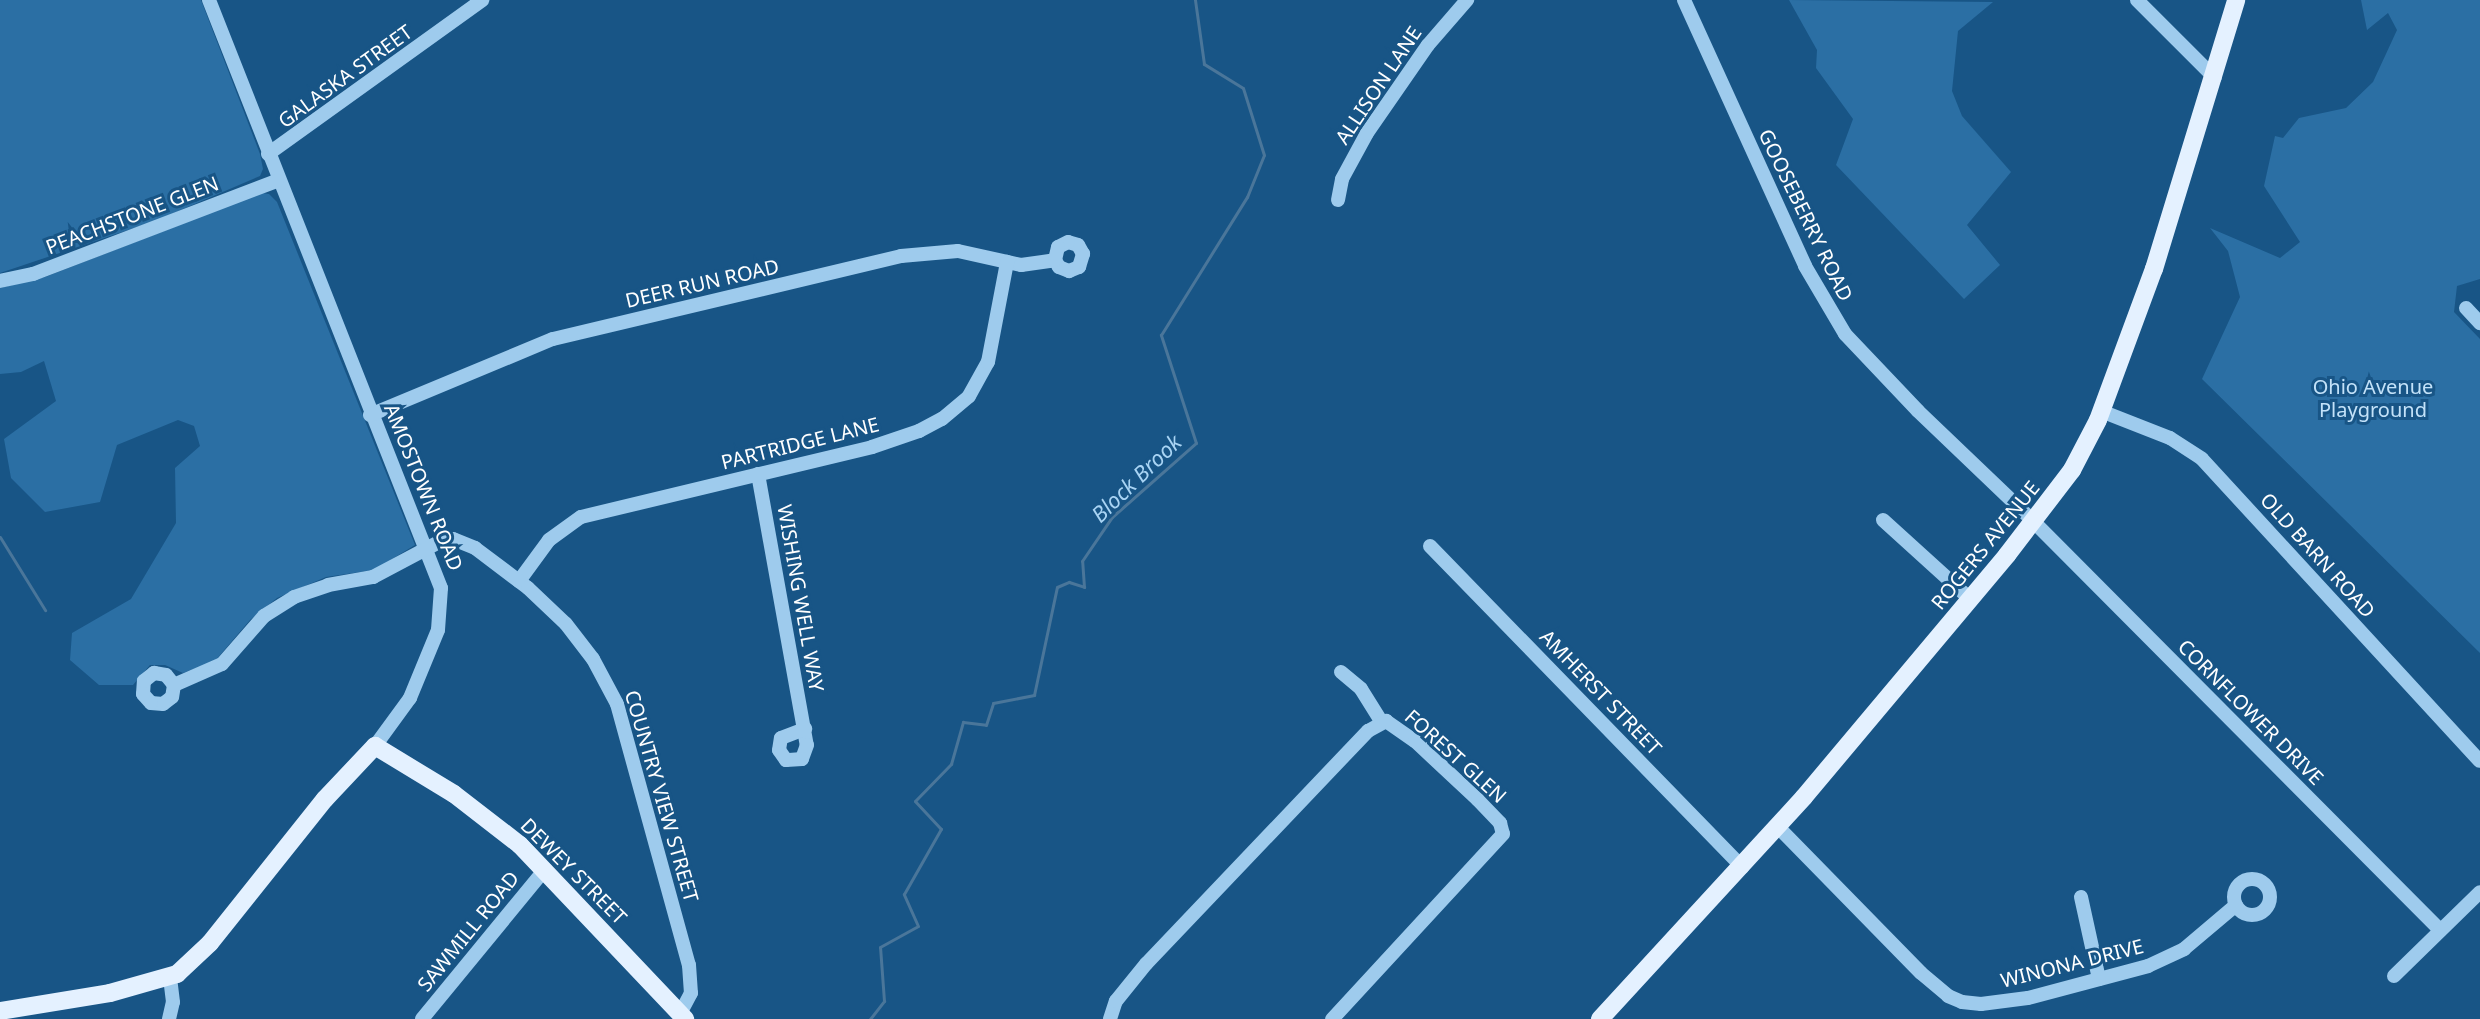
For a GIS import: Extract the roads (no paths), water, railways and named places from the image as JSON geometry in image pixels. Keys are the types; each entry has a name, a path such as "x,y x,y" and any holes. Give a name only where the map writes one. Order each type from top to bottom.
{"main road":[{"name":"ROGERS AVENUE","path":"1600,1019 1778,827 2034,522 2072,470 2101,411 2168,227 2236,0"},
{"name":"DEWEY STREET","path":"375,746 471,805 545,869 682,1016"},
{"name":"AMOSTOWN ROAD","path":"170,978 185,969 210,943 325,799 375,746"},
{"path":"0,1011 97,996 170,978"}],"street":[{"name":"AMOSTOWN ROAD","path":"209,0 277,181 441,588 438,630 410,698 375,746"},
{"name":"GALASKA STREET","path":"268,154 482,0"},
{"name":"ALLISON LANE","path":"1338,200 1342,179 1367,133 1428,45 1467,0"},
{"name":"GOOSEBERRY ROAD","path":"1684,0 1805,266 1838,325 1884,378 2034,522"},
{"path":"2137,0 2215,78"},
{"name":"PEACHSTONE GLEN","path":"0,281 33,274 277,181"},
{"name":"DEER RUN ROAD","path":"370,415 540,344 916,253 958,251 1007,262 1034,264 1055,260"},
{"name":"PARTRIDGE LANE","path":"519,581 549,540 581,517 893,442 952,412 976,385 988,362 1007,262"},
{"path":"2466,308 2480,323"},
{"name":"OLD BARN ROAD","path":"2101,411 2161,434 2202,459 2480,761"},
{"name":"WISHING WELL WAY","path":"758,474 805,729"},
{"path":"1883,520 1970,599"},
{"name":"CORNFLOWER DRIVE","path":"2034,522 2440,930"},
{"name":"COUNTRY VIEW STREET","path":"427,548 443,540 460,541 519,581 579,640 617,704 689,965 691,993 682,1016"},
{"name":"AMHERST STREET","path":"1430,546 1742,867"},
{"path":"174,685 222,664 264,616 281,603 328,585 373,577 427,548"},
{"path":"1341,672 1361,689 1381,721"},
{"name":"FOREST GLEN","path":"1110,1019 1116,1001 1146,964 1381,721 1394,724 1415,741 1495,818 1503,834 1332,1019"},
{"name":"WINONA DRIVE","path":"1778,827 1915,967 1956,1000 1977,1004 2015,1000 2099,979 2174,955 2236,905"},
{"name":"SAWMILL ROAD","path":"422,1019 545,869"},
{"path":"2394,976 2480,892"},
{"path":"2081,897 2099,979"},
{"path":"169,1019 173,1002 170,978"}],"waterway":[{"name":"Block Brook","path":"870,1019 884,1001 880,947 918,926 904,894 941,829 915,801 951,764 963,722 986,725 993,703 1034,695 1057,587 1069,582 1084,587 1082,561 1112,517 1196,443 1161,335 1247,197 1264,155 1243,88 1204,64 1195,0"},
{"path":"0,537 45,610"}],"park label":[{"name":"Ohio Avenue Playground","path":"2373,398"}]}
